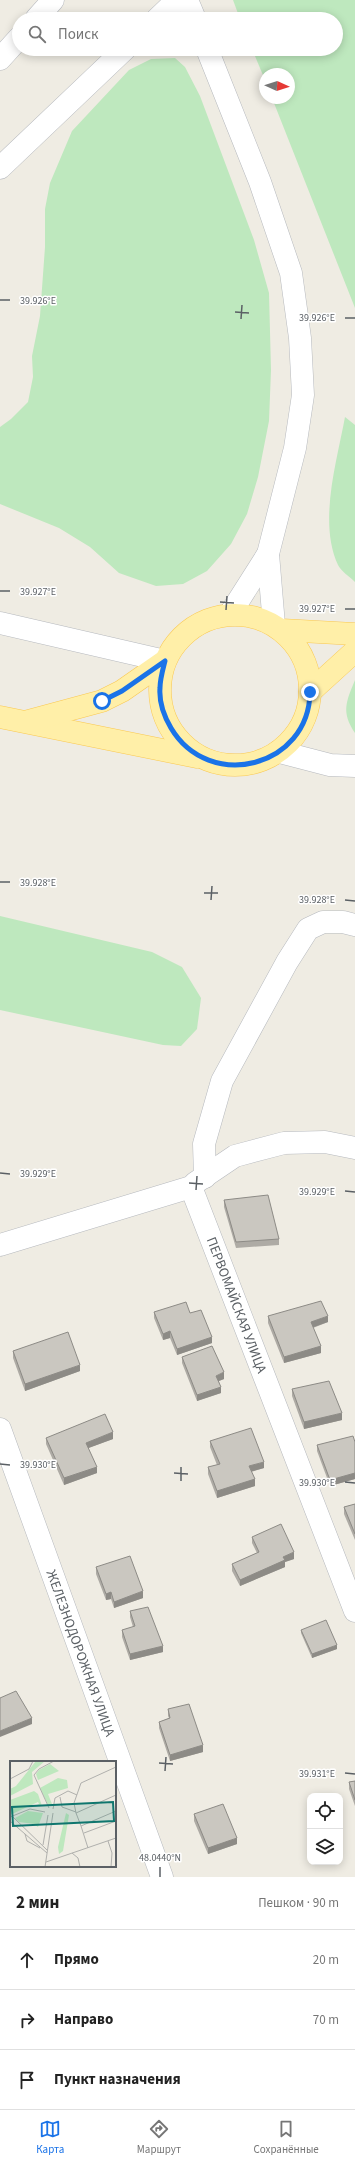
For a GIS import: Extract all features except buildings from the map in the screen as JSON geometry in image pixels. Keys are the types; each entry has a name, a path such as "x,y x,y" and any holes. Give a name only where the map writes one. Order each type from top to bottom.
{"main road":[{"path":"0,717 200,757 227,766 255,764 280,752 299,731 310,706 310,677 301,651 278,628 258,617 230,614 203,621 180,637 165,661 160,688 164,716 178,740 200,757"},
{"path":"278,628 355,634"},
{"path":"310,692 355,651"},
{"path":"23,722 102,701 122,691 165,661"}],"street":[{"path":"42,12 53,0"},
{"path":"164,12 177,0"},
{"path":"187,0 192,12"},
{"path":"0,59 12,46"},
{"path":"0,168 118,56"},
{"path":"209,56 260,182 291,273 300,338 303,395 295,448 268,554 230,614"},
{"path":"268,554 278,628"},
{"path":"0,623 165,661"},
{"path":"280,752 330,765 355,766"},
{"name":"ПЕРВОМАЙСКАЯ УЛИЦА","path":"355,925 343,922 323,922 308,929 287,962 222,1081 204,1144 198,1182 355,1610"},
{"path":"0,1245 198,1182 235,1156 284,1143 325,1142 355,1148"},
{"name":"ЖЕЛЕЗНОДОРОЖНАЯ УЛИЦА","path":"0,1429 162,1877"}],"green space":[{"path":"233,0 355,0 355,308 274,104 295,104 295,68 260,68 255,56 343,56 343,12 237,12"},
{"path":"175,58 185,67 200,96 254,240 269,293 271,370 269,421 258,477 247,514 231,544 207,571 183,584 156,586 119,573 90,547 59,528 0,504 0,427 11,419 28,402 33,377 32,356 40,316 45,247 45,209 50,183 72,131 129,70 151,59"},
{"path":"345,417 355,425 355,582 343,572 338,565 332,548 330,530 329,511 331,491"},
{"path":"355,680 355,733 348,719 346,707"},
{"path":"0,916 152,952 182,967 201,998 197,1029 181,1046 163,1045 0,1010"}],"route":[{"path":"102,701 122,691 165,661 160,688 164,716 178,740 200,757 227,766 255,764 280,752 299,731 310,706 310,692"}]}
